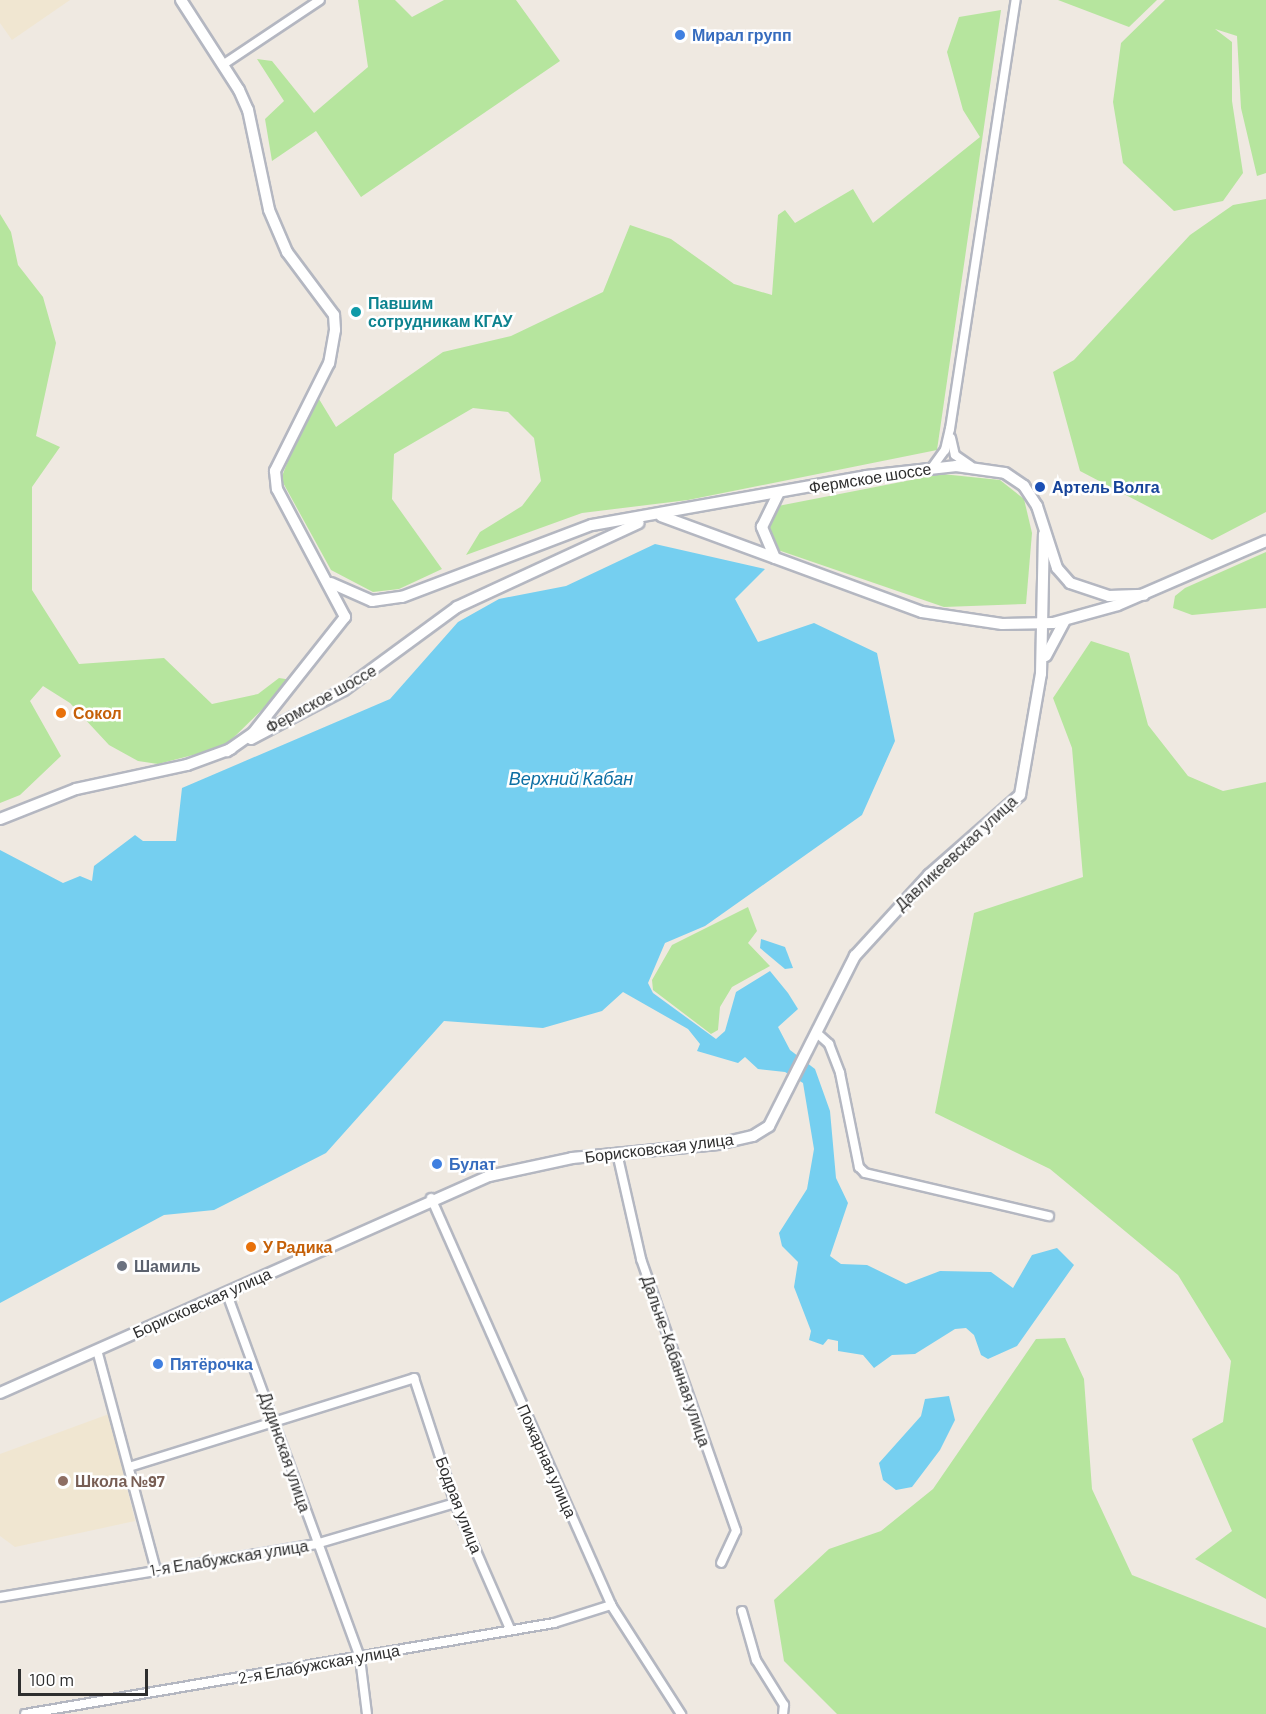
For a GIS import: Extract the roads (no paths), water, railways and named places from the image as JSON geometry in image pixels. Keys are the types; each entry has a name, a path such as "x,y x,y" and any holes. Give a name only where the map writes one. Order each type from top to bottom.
{"street":[{"path":"181,0 224,64 248,110 268,210 287,252 334,315 329,363 275,471 277,489 331,583 345,617 336,633 253,733 227,751"},
{"path":"224,64 320,0"},
{"path":"931,469 945,450 950,429 1016,0"},
{"path":"950,429 952,450 971,467"},
{"name":"Фермское шоссе","path":"331,583 372,601 402,597 571,531 931,469 971,467 1005,474 1024,486 1037,506 1044,534 1057,568 1077,588 1109,596 1144,595"},
{"path":"775,558 762,526 778,494"},
{"name":"Фермское шоссе","path":"0,819 76,789 227,751 344,690 457,608 579,547 657,517 922,612 979,623 1044,624 1065,621 1144,595 1266,541"},
{"name":"Фермское шоссе","path":"1041,674 1044,624 1044,534"},
{"path":"1041,674 1065,621"},
{"name":"Давликеевская улица","path":"753,1136 778,1115 855,956 880,923 1020,795 1041,674"},
{"path":"818,1034 828,1044 840,1073 859,1167 865,1173 1049,1215"},
{"name":"Борисковская улица","path":"0,1393 227,1294 431,1198 489,1176 617,1153 753,1136"},
{"name":"Дальне-Кабанная улица","path":"617,1153 641,1258 736,1532 722,1563"},
{"name":"Пожарная улица","path":"431,1198 611,1605 681,1714"},
{"name":"Дудинская улица","path":"227,1294 276,1424 316,1544 360,1658 367,1714"},
{"path":"97,1350 156,1570"},
{"name":"Бодрая улица","path":"276,1424 414,1378 455,1503 510,1629"},
{"path":"129,1467 276,1424"},
{"name":"1-я Елабужская улица","path":"0,1597 316,1544 455,1503"},
{"name":"2-я Елабужская улица","path":"25,1714 360,1658 510,1629 611,1605"},
{"path":"742,1611 756,1660 784,1705 783,1714"}],"water":[{"name":"Верхний Кабан","path":"655,544 765,569 735,599 758,642 814,623 877,653 895,741 862,815 705,926 665,943 648,983 653,993 716,1039 725,1031 736,992 770,971 788,993 798,1009 778,1027 790,1050 815,1069 830,1111 836,1178 848,1203 830,1256 841,1264 867,1265 906,1284 940,1271 991,1272 1013,1288 1032,1255 1057,1248 1074,1265 1017,1346 988,1359 981,1355 974,1335 966,1328 955,1329 915,1354 892,1355 874,1368 863,1355 838,1351 838,1341 828,1339 823,1345 809,1340 811,1331 794,1287 798,1262 782,1246 779,1233 807,1189 814,1149 803,1083 785,1072 758,1069 745,1057 738,1063 697,1051 700,1044 688,1029 623,992 602,1011 543,1028 444,1021 326,1153 214,1210 164,1215 0,1303 0,850 63,883 80,876 92,881 94,866 135,835 143,841 176,841 182,788 390,699 458,622 499,599 566,586"},
{"path":"761,939 785,947 793,968 785,969 760,948"},
{"path":"949,1396 955,1420 940,1450 912,1487 896,1490 883,1480 879,1463 921,1416 925,1399"}],"place":[{"name":"Мирал групп","path":"680,35"},
{"name":"Павшим сотрудникам КГАУ","path":"356,312"},
{"name":"Артель Волга","path":"1040,487"},
{"name":"Сокол","path":"61,713"},
{"name":"Булат","path":"437,1164"},
{"name":"У Радика","path":"251,1247"},
{"name":"Шамиль","path":"122,1266"},
{"name":"Пятёрочка","path":"158,1364"},
{"name":"Школа №97","path":"63,1481"}]}
